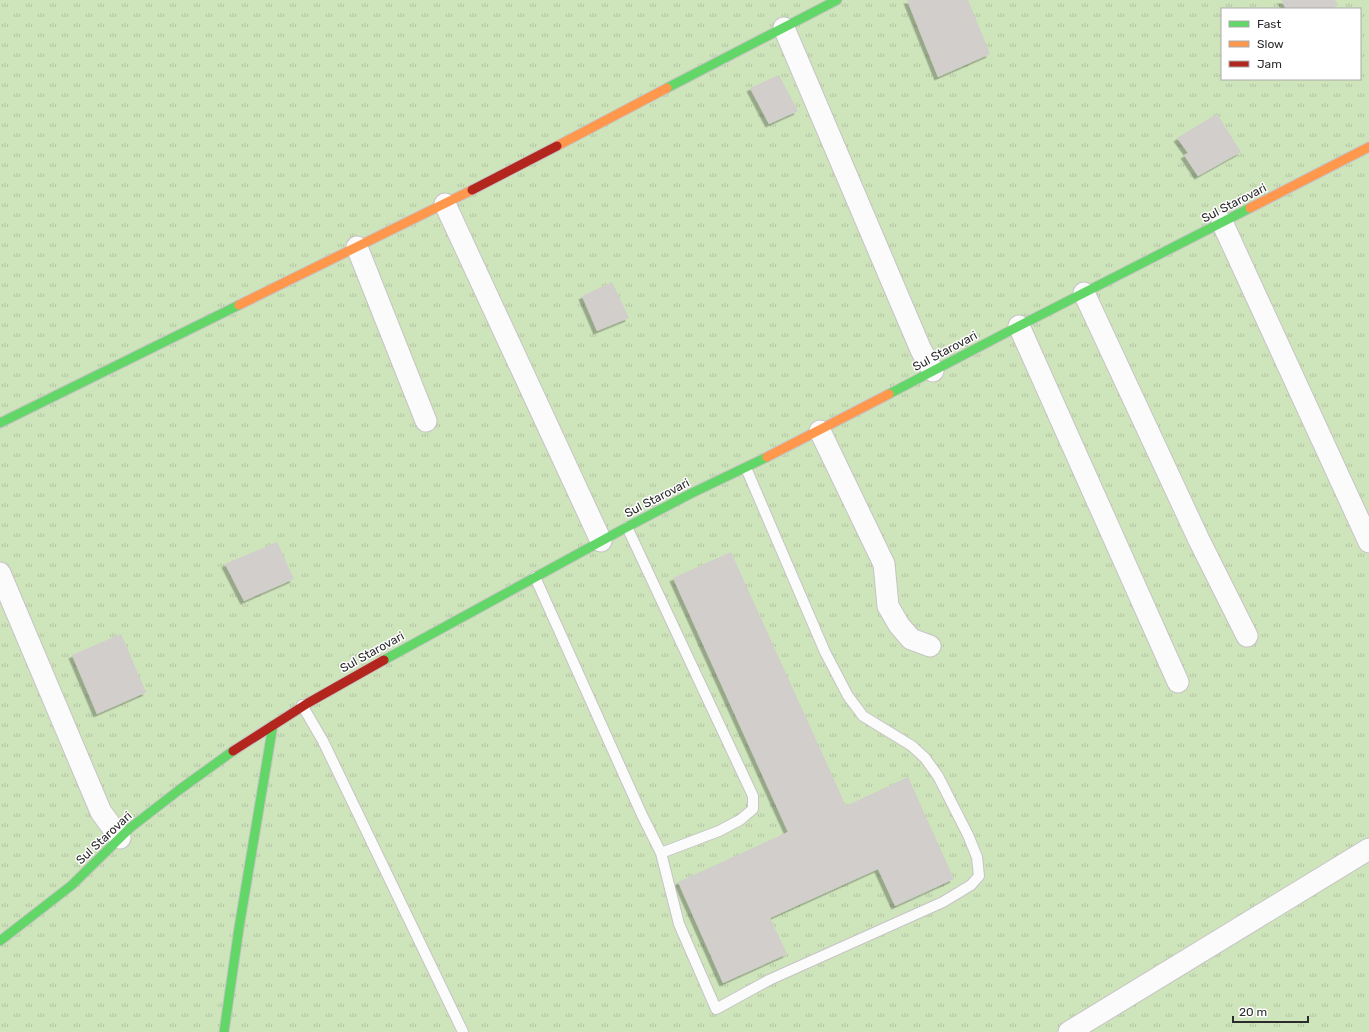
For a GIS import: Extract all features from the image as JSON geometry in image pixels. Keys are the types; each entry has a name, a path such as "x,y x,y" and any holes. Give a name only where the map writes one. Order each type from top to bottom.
{"main road":[{"path":"0,423 444,204 837,0"},
{"name":"Sul Starovari","path":"0,941 72,885 120,838 183,786 222,758 302,705 692,493 820,431 1019,326 1222,222 1368,150"},
{"path":"224,1032 239,928 273,725"}],"street":[{"path":"784,28 921,350 933,371"},
{"path":"444,204 602,541"},
{"path":"1222,222 1369,542"},
{"path":"357,247 426,421"},
{"path":"1084,293 1199,540 1247,636"},
{"path":"1019,326 1178,682"},
{"path":"820,431 884,564 888,606 898,625 911,639 930,646"},
{"path":"0,573 101,812 120,838"},
{"path":"1069,1032 1369,849"}],"lane":[{"path":"535,577 661,854 679,924 716,1009 769,980 943,902 971,885 979,876 977,857 968,835 934,770 925,758 912,746 863,716 848,696 825,652 746,468"},
{"path":"627,527 753,796 753,809 740,820 719,831 661,854"},
{"path":"302,705 324,741 463,1032"}],"green space":[{"path":"0,0 1369,0 1369,1032 0,1032"}],"building":[{"path":"907,0 968,0 990,54 938,77"},
{"path":"1281,0 1335,0 1338,5 1334,8 1285,8"},
{"path":"779,75 798,111 769,124 750,88"},
{"path":"1217,114 1241,152 1198,176 1184,155 1188,153 1177,138"},
{"path":"612,282 629,318 597,331 582,296"},
{"path":"277,542 294,579 244,601 225,564"},
{"path":"731,552 846,806 908,777 954,879 895,906 878,869 770,918 787,954 723,983 678,882 788,832 673,578"},
{"path":"121,634 147,692 97,714 72,655"}],"traffic: fast":[{"path":"667,88 837,0"},
{"path":"889,394 1250,208"},
{"path":"0,423 239,305"},
{"path":"384,660 627,527 692,493 767,457"},
{"path":"224,1032 239,928 273,725"},
{"path":"0,941 72,885 130,828 233,751"}],"traffic: slow":[{"path":"557,146 667,88"},
{"path":"1250,208 1369,147"},
{"path":"239,305 472,190"},
{"path":"767,457 889,394"}],"traffic: jam":[{"path":"472,190 557,146"},
{"path":"233,751 308,703 384,660"}]}
